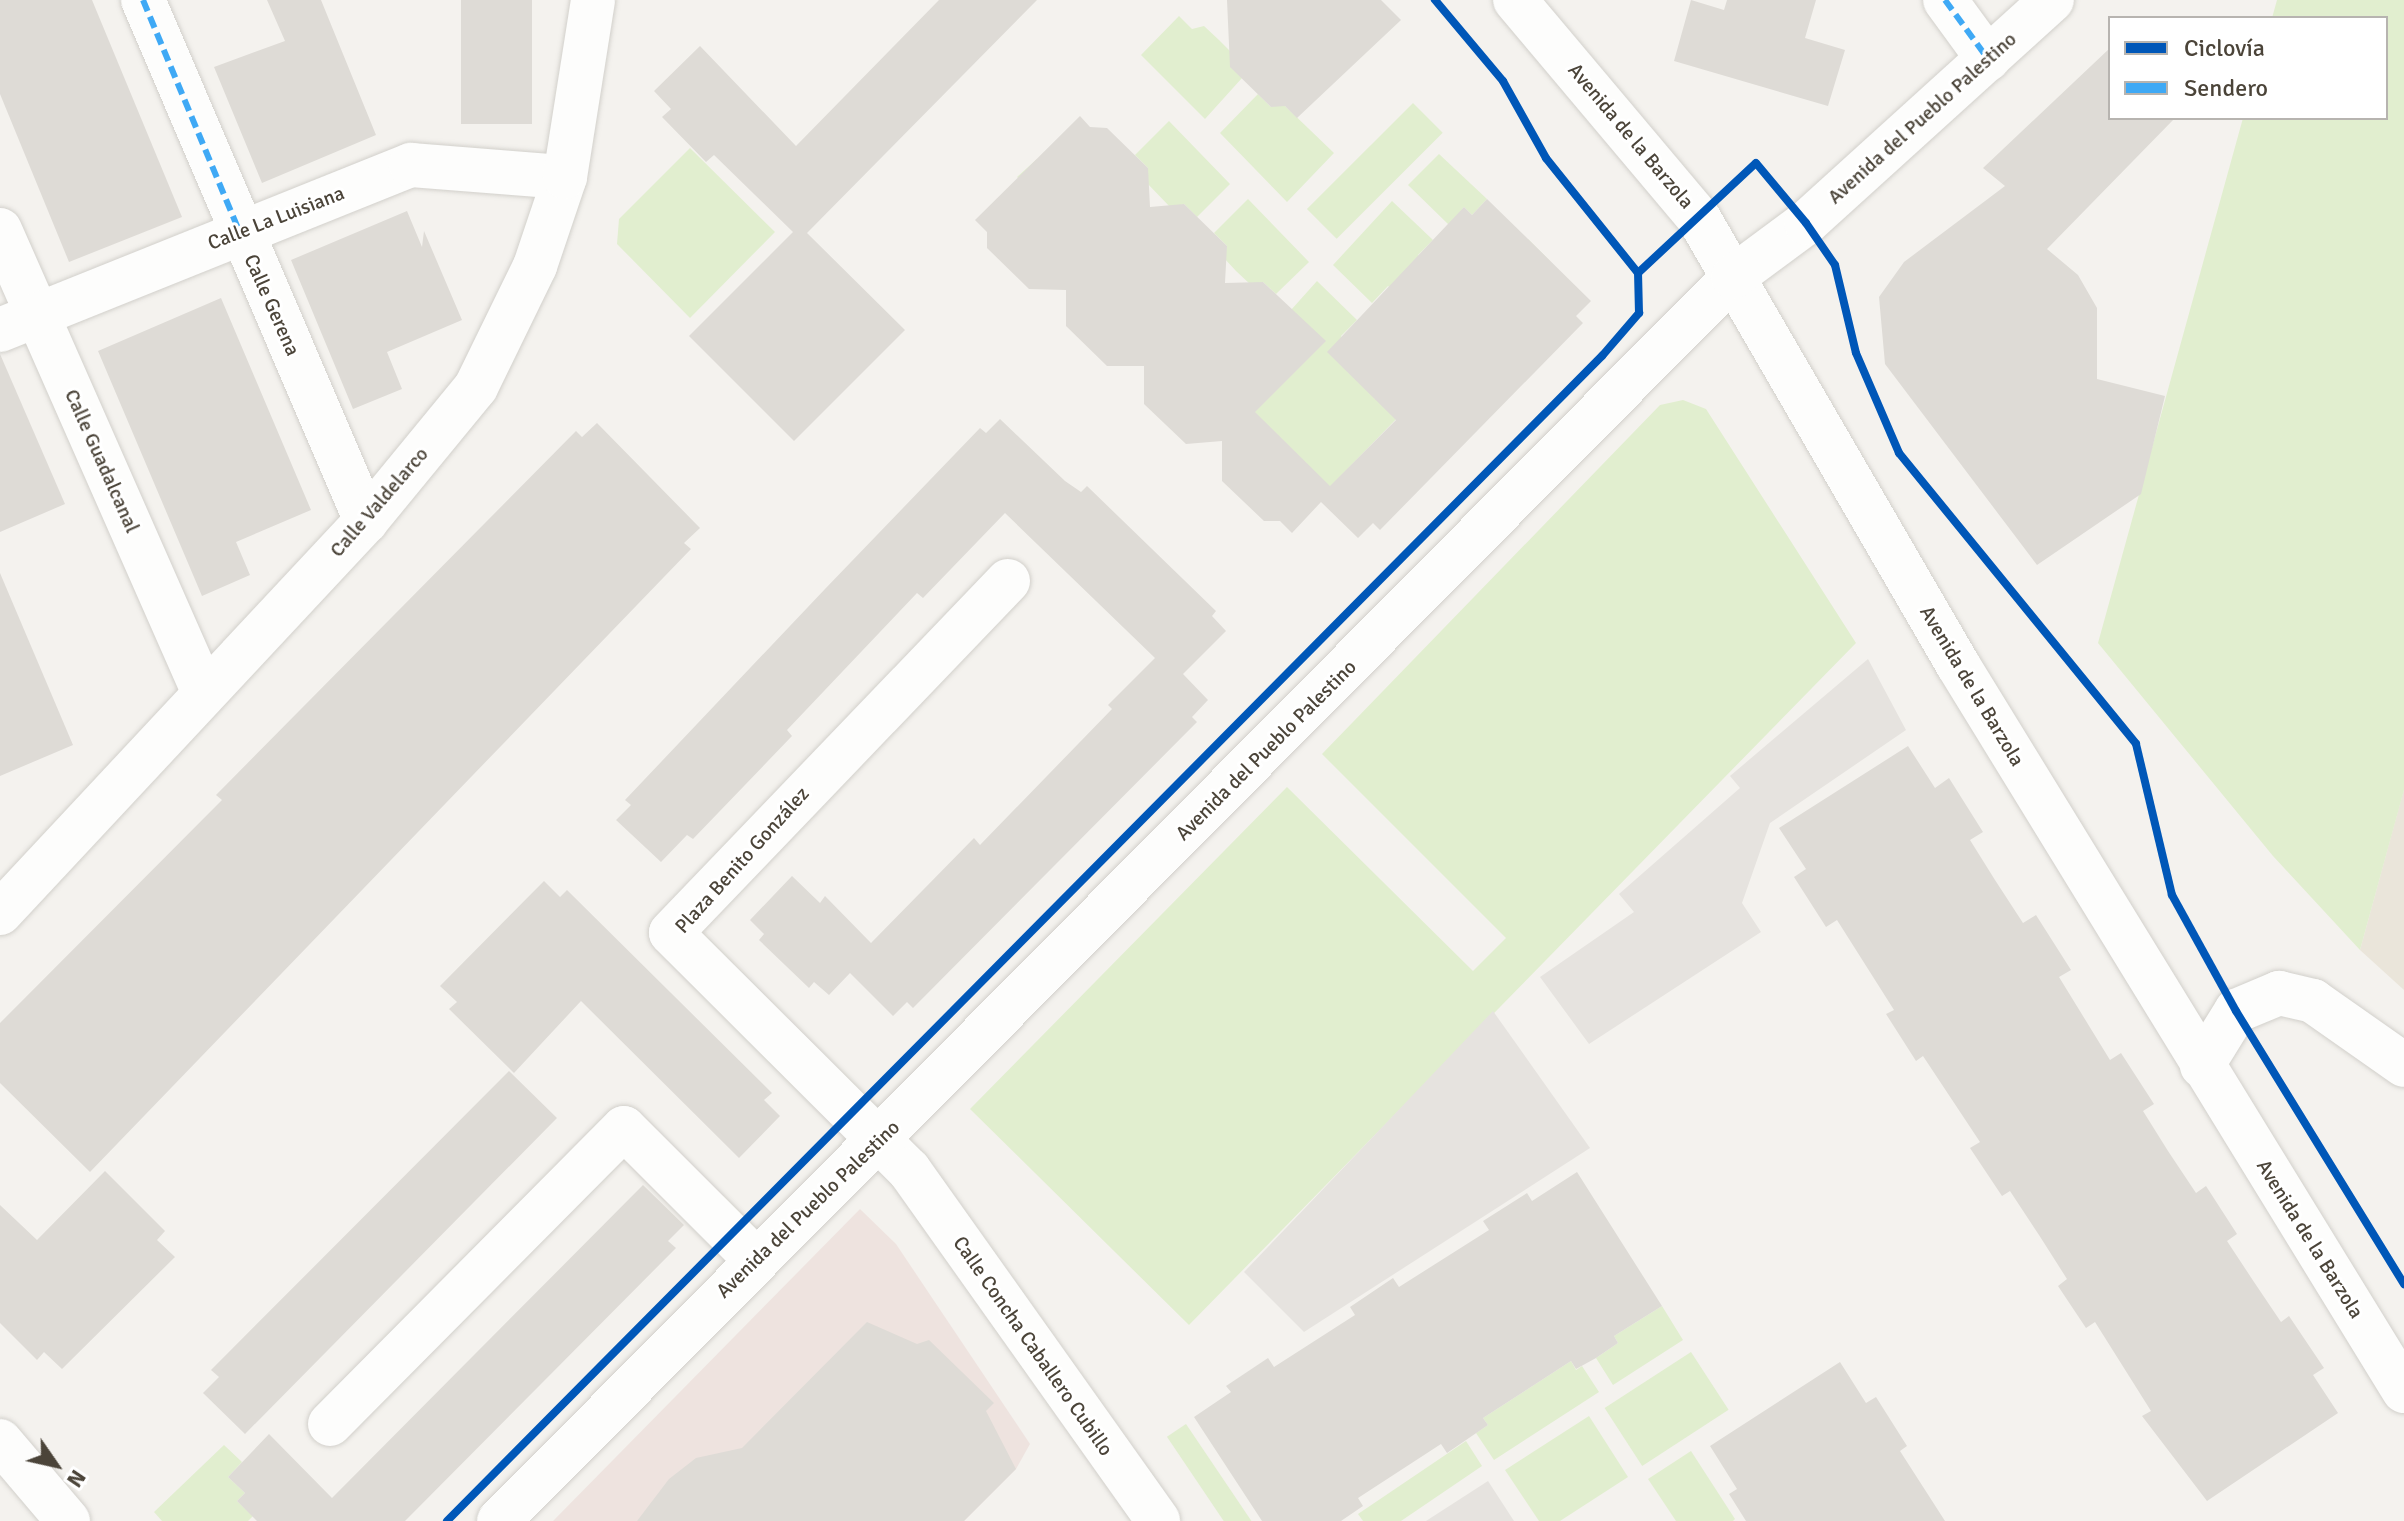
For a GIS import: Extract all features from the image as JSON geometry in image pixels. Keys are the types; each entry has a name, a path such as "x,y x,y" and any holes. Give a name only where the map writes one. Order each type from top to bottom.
{"street":[{"name":"Calle Gerena","path":"143,0 239,231 366,521"},
{"name":"Calle Valdelarco","path":"0,913 366,521 476,387 535,266 565,177 593,0"},
{"name":"Avenida de la Barzola","path":"1515,0 1698,217 1958,665 2404,1391"},
{"path":"1945,0 1988,59"},
{"name":"Avenida del Pueblo Palestino","path":"499,1521 755,1259 894,1155 1733,277 1806,223 2052,0"},
{"name":"Calle La Luisiana","path":"18,322 239,231 411,165 565,177"},
{"name":"Calle Guadalcanal","path":"0,230 18,322 204,693"},
{"name":"Plaza Benito González","path":"894,1155 671,933 1008,581"},
{"path":"2202,1066 2236,1011 2279,993 2313,1001 2404,1065"},
{"path":"330,1424 624,1128 755,1259"},
{"name":"Calle Concha Caballero Cubillo","path":"894,1155 1158,1521"},
{"path":"0,1441 68,1521"}],"shaded area":[{"path":"1868,659 1906,730 1770,823 1742,903 1761,932 1589,1044 1540,977 1634,912 1619,894 1740,788 1730,776"},
{"path":"2404,789 2404,990 2360,950"},
{"path":"1493,1011 1590,1148 1304,1332 1244,1272"},
{"path":"860,1209 896,1244 1030,1444 1016,1469 964,1521 553,1521"},
{"path":"1488,1481 1514,1521 1426,1521"}],"green space":[{"path":"2277,0 2404,0 2404,790 2360,950 2273,856 2098,643 2242,120 2388,120 2388,16 2273,16"},
{"path":"1179,16 1192,29 1204,26 1219,40 1233,54 1242,78 1205,119 1141,55"},
{"path":"1258,94 1271,107 1283,104 1334,153 1287,202 1220,133"},
{"path":"1413,103 1443,133 1337,239 1307,209"},
{"path":"1169,121 1230,184 1197,217 1184,204 1171,208 1145,181 1148,168 1135,155"},
{"path":"690,148 775,232 690,318 617,244 619,219"},
{"path":"1439,154 1487,199 1472,215 1464,207 1449,225 1408,185"},
{"path":"1037,159 1274,392 1291,310 1317,281 1357,320 1341,336 1375,399 1528,239 1550,261 1330,487 1017,177"},
{"path":"1248,199 1309,262 1276,294 1263,282 1251,285 1236,271 1224,258 1227,246 1214,233"},
{"path":"1392,201 1433,240 1418,255 1424,262 1396,293 1388,286 1372,303 1333,265"},
{"path":"1683,400 1706,409 1856,643 1189,1325 970,1109 1287,787 1473,971 1506,938 1322,754 1660,405"},
{"path":"1662,1306 1683,1340 1613,1385 1596,1358 1618,1343 1614,1336"},
{"path":"1691,1352 1729,1410 1642,1466 1605,1408"},
{"path":"1571,1361 1576,1370 1582,1366 1599,1392 1494,1460 1476,1433 1488,1425 1483,1418"},
{"path":"1589,1416 1628,1477 1560,1521 1539,1521 1505,1470"},
{"path":"1186,1424 1251,1521 1224,1521 1167,1437"},
{"path":"1466,1441 1482,1466 1401,1521 1363,1521 1358,1514"},
{"path":"224,1445 242,1462 228,1477 245,1493 237,1501 253,1516 248,1521 162,1521 154,1512"},
{"path":"1691,1451 1735,1519 1733,1521 1676,1521 1648,1479"}],"building":[{"path":"0,0 92,0 182,217 69,262 0,94"},
{"path":"267,0 321,0 376,135 262,183 214,67 285,41"},
{"path":"461,0 532,0 532,124 461,124"},
{"path":"939,0 1037,0 807,233 905,330 794,441 689,336 793,232 714,155 706,162 662,117 671,109 654,91 700,46 796,146"},
{"path":"1227,0 1381,0 1401,20 1297,118 1285,106 1271,107 1230,67"},
{"path":"1691,0 1724,10 1727,0 1816,0 1805,38 1845,50 1828,106 1674,61"},
{"path":"2108,50 2108,120 2173,120 2047,249 2078,275 2097,308 2097,379 2165,396 2141,494 2037,565 1885,364 1879,297 1904,262 2005,186 1983,168"},
{"path":"1080,116 1090,127 1107,128 1148,168 1150,207 1184,204 1227,246 1225,283 1263,282 1326,341 1255,412 1330,486 1396,420 1327,352 1464,207 1472,215 1487,199 1591,301 1576,316 1583,323 1380,530 1373,523 1358,538 1321,502 1292,533 1280,521 1264,521 1222,481 1222,441 1186,444 1144,404 1144,366 1107,366 1066,326 1066,290 1029,289 987,248 987,232 975,220"},
{"path":"407,211 422,247 424,231 462,320 387,352 402,389 353,409 291,260"},
{"path":"221,298 311,510 236,542 250,575 202,596 98,351"},
{"path":"0,354 65,504 0,532"},
{"path":"1000,419 1065,481 1081,492 1087,486 1216,611 1212,616 1226,631 1183,674 1208,700 1192,717 1197,722 913,1008 907,1002 893,1016 850,973 829,995 814,982 809,988 759,940 764,934 750,920 792,876 820,903 825,896 871,943 974,838 980,845 1112,709 1108,705 1155,658 1005,513 923,598 917,593 787,730 792,736 693,839 687,835 661,862 616,820 631,805 625,800 825,589 980,428 986,433"},
{"path":"597,423 700,528 684,543 691,549 90,1172 0,1083 0,1023 222,800 216,795 576,431 582,437"},
{"path":"0,573 73,745 0,776"},
{"path":"1908,746 1935,788 1949,778 1983,832 1970,840 1995,880 2023,923 2036,915 2071,970 2059,977 2110,1060 2121,1053 2154,1104 2143,1111 2168,1151 2196,1193 2206,1186 2237,1234 2227,1241 2281,1322 2289,1316 2324,1368 2313,1375 2338,1413 2207,1501 2142,1416 2151,1411 2095,1322 2086,1328 2058,1286 2067,1279 2010,1191 2002,1196 1970,1148 1980,1142 1923,1056 1916,1061 1886,1014 1894,1010 1837,920 1826,927 1794,877 1806,869 1779,828"},
{"path":"544,881 560,897 567,890 772,1093 764,1100 780,1116 739,1158 581,1001 514,1073 449,1009 457,1002 440,986"},
{"path":"509,1071 557,1118 245,1434 203,1393 219,1377 211,1370"},
{"path":"105,1171 165,1231 157,1240 175,1257 62,1369 44,1352 37,1360 0,1323 0,1205 37,1240"},
{"path":"1577,1172 1662,1306 1614,1336 1618,1343 1596,1358 1576,1369 1571,1361 1483,1418 1488,1425 1447,1453 1441,1444 1358,1498 1363,1506 1341,1521 1262,1521 1194,1417 1231,1392 1226,1386 1268,1358 1274,1367 1355,1315 1350,1307 1393,1278 1399,1287 1489,1230 1483,1221 1527,1193 1532,1201"},
{"path":"643,1185 684,1225 668,1241 676,1248 405,1521 257,1521 237,1501 245,1493 228,1477 269,1434 332,1498"},
{"path":"867,1322 917,1344 929,1340 994,1403 986,1411 1016,1469 964,1521 637,1521 669,1479 696,1458 742,1448"},
{"path":"1840,1362 1866,1403 1876,1397 1907,1446 1900,1451 1945,1521 1746,1521 1729,1494 1737,1489 1710,1446"}],"marked path":[{"path":"143,0 239,231"},
{"path":"1945,0 1988,59"}],"cycle path":[{"path":"447,1521 1602,356 1639,313 1638,273 1546,158 1503,81 1435,0"},
{"path":"1638,273 1756,163 1806,223 1835,265 1856,353 1899,453 2136,744 2172,895 2236,1011 2404,1284"}]}
